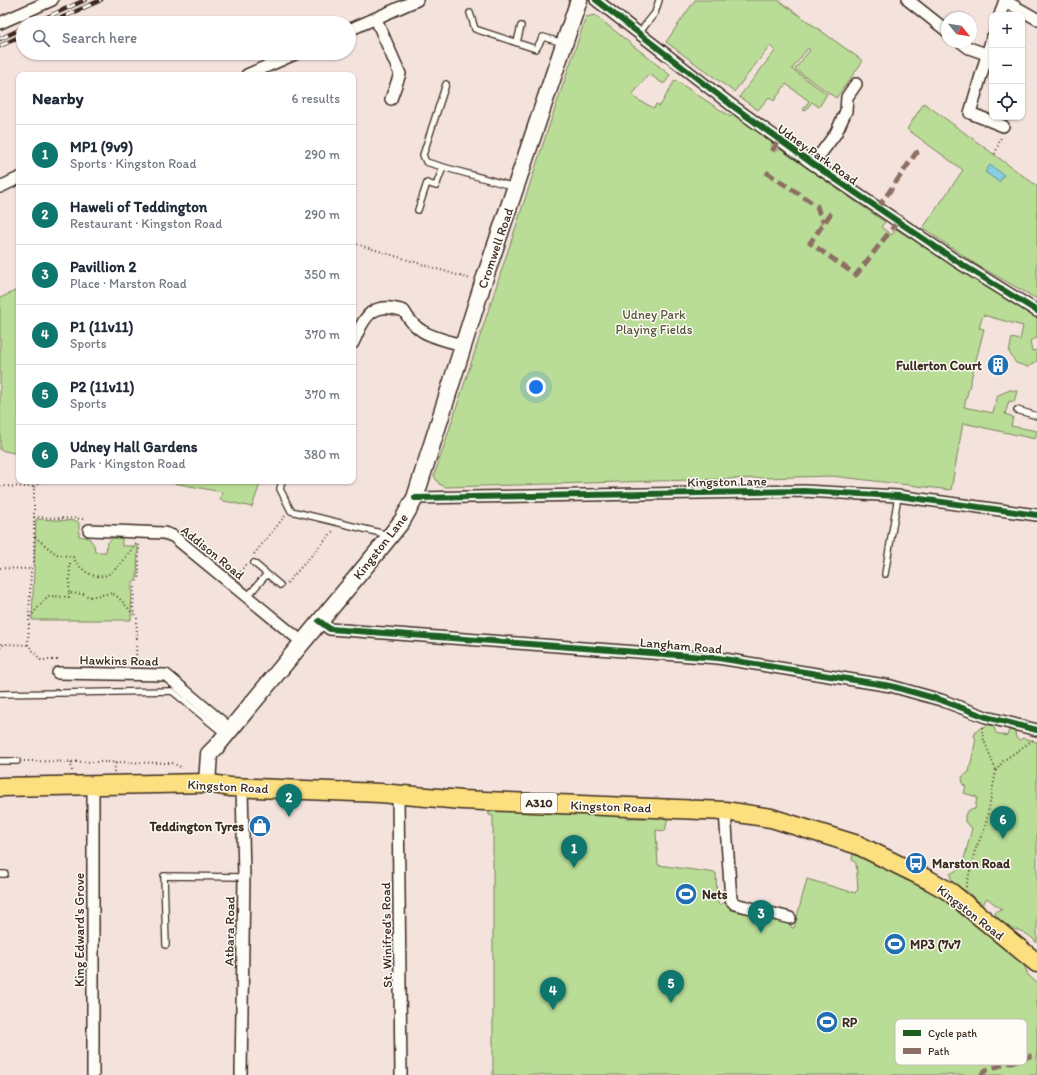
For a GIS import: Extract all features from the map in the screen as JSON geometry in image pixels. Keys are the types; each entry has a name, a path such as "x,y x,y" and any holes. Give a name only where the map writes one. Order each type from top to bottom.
{"main road":[{"name":"Cromwell Road","path":"415,498 483,283 578,0"},
{"name":"Kingston Lane","path":"207,775 209,754 390,536 402,521 415,498"},
{"name":"Kingston Road","path":"0,787 93,784 207,775 242,787 398,795 462,800 724,811 771,818 858,845 928,880 950,892 1037,963"}],"street":[{"path":"17,16 52,0"},
{"path":"356,27 417,0"},
{"name":"Udney Park Road","path":"596,0 730,104 813,164 955,260 1037,311"},
{"path":"908,0 941,26"},
{"path":"1001,12 1005,0 1037,18"},
{"path":"0,24 16,17"},
{"path":"376,19 400,74 391,99"},
{"path":"989,46 970,113 1003,126"},
{"path":"969,48 986,54"},
{"path":"254,72 281,60"},
{"path":"813,164 836,133 846,111 847,97 856,84"},
{"path":"0,186 16,179"},
{"path":"356,336 364,318 383,307 391,307 404,311 411,324 420,332 464,346"},
{"name":"Kingston Lane","path":"415,498 804,491 898,496 1037,515"},
{"name":"Addison Road","path":"89,530 140,536 164,532 173,536 302,642"},
{"name":"Langham Road","path":"319,621 330,629 718,658 891,686 941,700 986,717 1036,730"},
{"name":"Hawkins Road","path":"58,673 166,675 228,732"},
{"name":"King Edward's Grove","path":"93,784 93,1075"},
{"name":"Atbara Road","path":"241,1075 244,877 242,787"},
{"name":"St. Winifred's Road","path":"398,795 401,1075"},
{"path":"724,811 731,900 735,904 790,918"}],"lane":[{"path":"639,33 655,13 659,0"},
{"path":"470,13 475,29 536,49 543,37 564,43"},
{"path":"517,42 522,26"},
{"path":"446,84 423,155 426,162 516,188"},
{"path":"418,210 427,183 436,186 443,167"},
{"path":"1017,410 1037,416"},
{"path":"281,484 280,489 291,511 390,536"},
{"path":"885,574 898,496"},
{"path":"254,562 280,585"},
{"path":"247,597 267,574"},
{"path":"0,694 172,691 228,732"},
{"path":"0,761 17,761"},
{"path":"166,945 164,876 244,877"}],"path":[{"path":"995,154 1005,127 1003,126"},
{"path":"356,244 483,283"},
{"path":"0,486 34,487 38,484"},
{"path":"34,487 34,565 31,569 28,645 41,660 57,660 58,673"},
{"path":"230,584 284,516 292,518"},
{"path":"33,517 85,519 89,530"},
{"path":"280,585 286,584 336,528 329,526"},
{"path":"35,537 56,554 73,557 76,564 88,574 102,576 112,572 140,536"},
{"path":"136,674 137,618 133,610 134,584 139,577 140,536"},
{"path":"29,618 48,596 69,597 70,563"},
{"path":"0,568 31,569"},
{"path":"69,593 83,594 90,597 112,593 119,598 137,618"},
{"path":"0,644 28,645"},
{"path":"0,648 4,644"},
{"path":"986,717 982,731 996,771"},
{"path":"957,899 965,888 975,850 985,828 996,771 1003,760 1033,742 1036,730"},
{"path":"17,761 116,761 172,763 182,768 207,775"}],"green space":[{"path":"695,0 778,0 863,61 836,98 795,69 810,50 808,48 792,69 827,94 819,107 812,102 805,111 803,110 809,101 786,84 774,101 769,97 758,110 739,97 775,51 770,46 734,92 666,42"},
{"name":"Udney Park Playing Fields","path":"595,15 670,75 665,83 662,83 649,74 632,95 638,100 654,108 656,104 660,106 675,80 731,117 733,113 773,143 771,146 777,151 780,149 885,222 881,227 892,235 896,229 1037,317 1037,338 1030,341 1032,351 1037,350 1037,361 1028,367 1016,363 1009,352 1012,338 1020,340 1023,326 983,315 979,328 984,329 964,407 993,413 998,395 1010,390 1017,391 1014,402 1009,401 1005,414 1013,417 1011,426 1037,431 1035,439 963,423 951,490 832,476 446,487 439,484 434,476 546,135 586,17"},
{"path":"924,103 1037,186 1037,299 977,265 923,228 963,170 907,129"},
{"path":"16,290 16,453 0,450 0,298"},
{"path":"179,484 260,484 252,507 220,500 222,492"},
{"path":"36,519 77,521 79,523 79,536 89,538 94,545 95,552 106,552 107,544 112,538 122,538 122,546 138,546 137,578 132,583 131,620 32,620"},
{"path":"988,725 993,725 996,733 1007,736 1009,730 1015,732 1016,738 1020,740 1023,738 1037,742 1037,943 1024,932 1007,929 994,919 996,911 1002,910 987,898 983,904 967,891 958,890 952,882 950,874 962,867 972,828 965,822 965,815 969,810 975,809 977,797 964,793 966,786 963,785 962,777 969,772 976,739 974,737 976,732"},
{"path":"488,807 572,809 583,815 588,811 596,812 598,815 623,811 627,818 645,818 646,812 668,817 665,831 656,830 658,865 716,873 717,900 719,905 728,901 767,921 771,918 790,924 792,928 794,928 807,879 855,893 858,889 856,863 852,860 853,852 898,873 900,877 907,880 913,878 919,882 920,887 925,890 930,888 948,901 949,904 954,904 955,908 958,908 992,938 997,937 1025,967 1028,975 1037,983 1037,1075 493,1075 493,816 489,815"}],"water":[{"path":"990,165 1004,175 999,182 985,172"}],"railway":[{"path":"50,16 85,0"},
{"path":"66,16 101,0"},
{"path":"0,39 16,31"},
{"path":"0,46 16,38"}],"marked path":[{"path":"772,151 779,141"},
{"path":"878,208 916,153 921,151"},
{"path":"766,172 817,206 821,219 824,222"},
{"path":"831,213 810,243 856,275 898,221"},
{"path":"1027,1057 1037,1054"},
{"path":"981,1075 986,1070 1002,1065"}],"cycle path":[{"path":"596,0 730,104 813,164 955,260 1037,311"},
{"path":"415,498 804,491 898,496 1037,515"},
{"path":"319,621 330,629 718,658 891,686 941,700 986,717 1037,730"}],"place":[{"name":"Fullerton Court","path":"998,365"},
{"name":"Haweli of Teddington","path":"289,817"},
{"name":"Teddington Tyres","path":"260,826"},
{"name":"Udney Hall Gardens","path":"1003,839"},
{"name":"Marston Road","path":"916,863"},
{"name":"MP1 (9v9)","path":"574,868"},
{"name":"Nets","path":"686,894"},
{"name":"Pavillion 2","path":"761,933"},
{"name":"MP3 (7v7","path":"895,944"},
{"name":"P2 (11v11)","path":"671,1003"},
{"name":"P1 (11v11)","path":"553,1010"},
{"name":"RP","path":"827,1022"}]}
